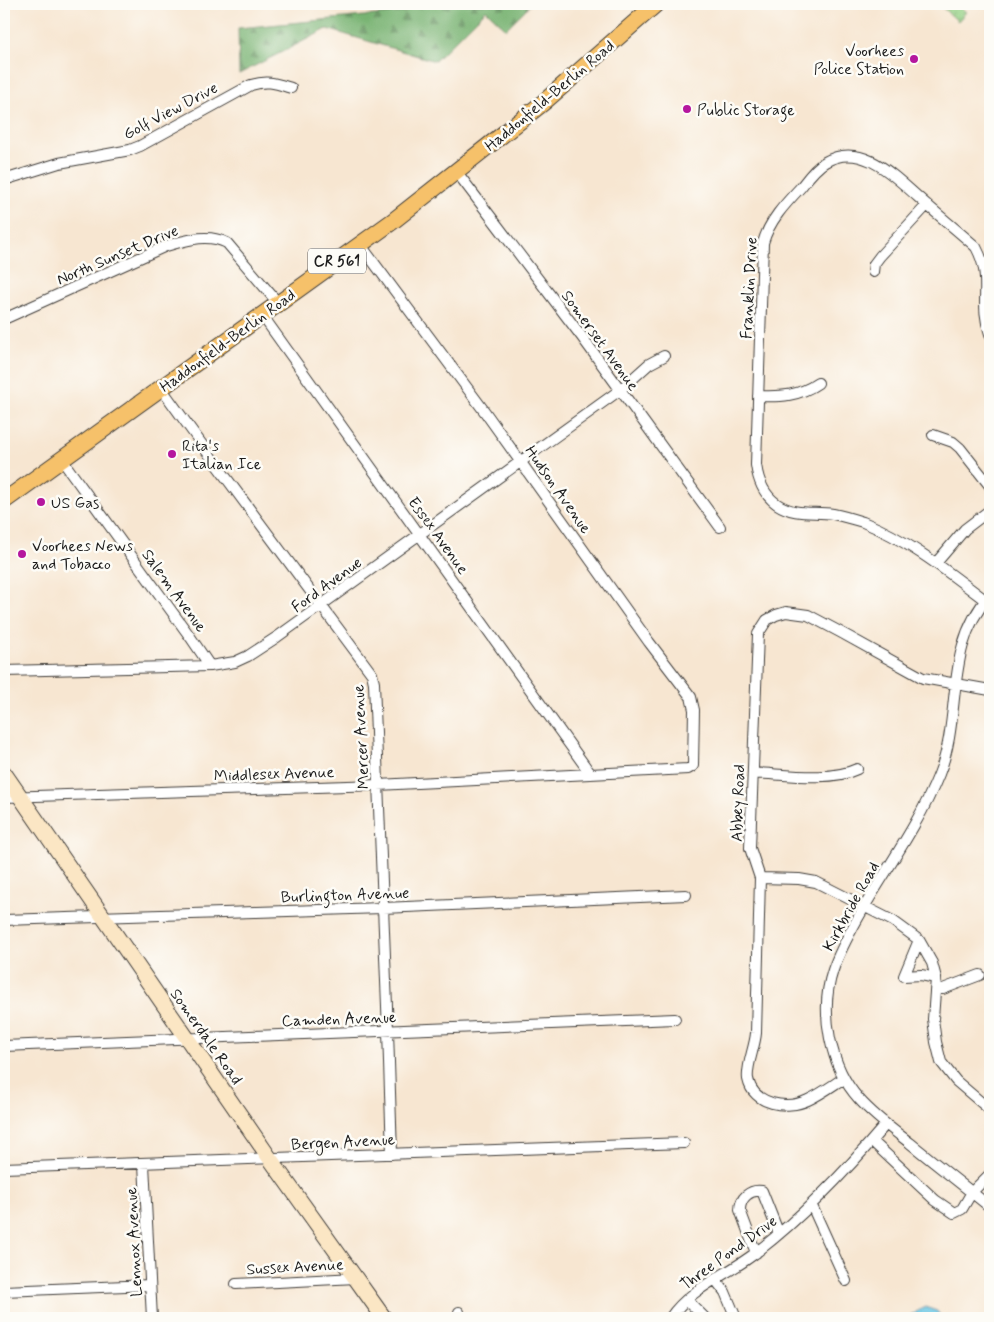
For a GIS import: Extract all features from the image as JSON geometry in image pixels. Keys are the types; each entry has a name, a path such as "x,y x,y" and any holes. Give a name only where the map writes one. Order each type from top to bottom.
{"main road":[{"name":"Haddonfield-Berlin Road","path":"4,501 393,221 544,102 656,4"},
{"name":"Somerdale Road","path":"4,773 271,1160 384,1318"}],"street":[{"name":"Golf View Drive","path":"4,180 59,163 130,150 251,85 272,82 291,88"},
{"name":"Franklin Drive","path":"988,597 906,544 863,522 832,514 796,512 777,504 768,496 758,476 758,396 763,244 767,230 774,218 815,170 825,162 854,155 868,159 880,165 976,247 986,262 989,273 986,310 987,326 990,334"},
{"name":"Somerset Avenue","path":"456,171 620,390 720,528"},
{"path":"873,272 874,264 880,256 927,205"},
{"name":"North Sunset Drive","path":"4,319 166,246 191,238 218,238 227,243 278,303"},
{"name":"Hudson Avenue","path":"360,244 520,461 690,697 694,710 693,766"},
{"name":"Essex Avenue","path":"262,315 590,773"},
{"name":"Ford Avenue","path":"4,671 210,666 235,662 248,656 321,606 620,390 649,364 664,356"},
{"path":"758,396 781,397 797,394 818,383"},
{"name":"Mercer Avenue","path":"161,388 372,674 374,683 392,1154"},
{"path":"934,435 953,442 960,448 990,486"},
{"name":"Salem Avenue","path":"62,460 210,666"},
{"path":"936,563 965,529 990,510"},
{"name":"Kirkbride Road","path":"988,597 976,614 962,647 946,751 940,774 837,960 828,993 828,1025 837,1063 844,1078 860,1100 886,1124 990,1207"},
{"name":"Abbey Road","path":"844,1078 808,1100 787,1104 774,1104 758,1097 748,1080 747,1072 756,1033 760,878 750,848 756,642 761,627 776,615 786,612 808,615 923,678 990,690"},
{"name":"Middlesex Avenue","path":"4,797 378,785 590,773 688,770 693,766"},
{"path":"753,773 831,776 848,773 857,769"},
{"path":"760,878 799,879 816,882 892,921 919,940 932,963 936,983 934,1020 936,1042 941,1062 956,1081 990,1110"},
{"name":"Burlington Avenue","path":"4,920 383,908 686,895"},
{"path":"919,940 904,976 921,975 943,989 980,976"},
{"name":"Camden Avenue","path":"4,1046 675,1019"},
{"name":"Three Pond Drive","path":"670,1318 687,1300 715,1279 756,1253 812,1206 886,1124"},
{"path":"872,1141 935,1200 954,1213 962,1209 972,1192 990,1174"},
{"name":"Bergen Avenue","path":"4,1168 271,1160 684,1143"},
{"name":"Lennox Avenue","path":"144,1164 152,1318"},
{"path":"756,1253 739,1207 746,1195 762,1190 779,1234"},
{"path":"812,1206 846,1281"},
{"name":"Sussex Avenue","path":"236,1284 356,1278"},
{"path":"715,1279 732,1304 736,1318"},
{"path":"4,1291 150,1285"},
{"path":"687,1300 705,1318"}],"green space":[{"path":"410,4 531,4 506,29 486,10 435,61 327,29 239,74 238,28 406,12"},
{"path":"938,4 956,4 966,12 958,21"}],"water":[{"path":"925,1307 937,1311 942,1318 905,1318"}],"place":[{"name":"Voorhees Police Station","path":"914,59"},
{"name":"Public Storage","path":"687,109"},
{"name":"Rita's Italian Ice","path":"172,454"},
{"name":"US Gas","path":"41,502"},
{"name":"Voorhees News and Tobacco","path":"22,554"}]}
